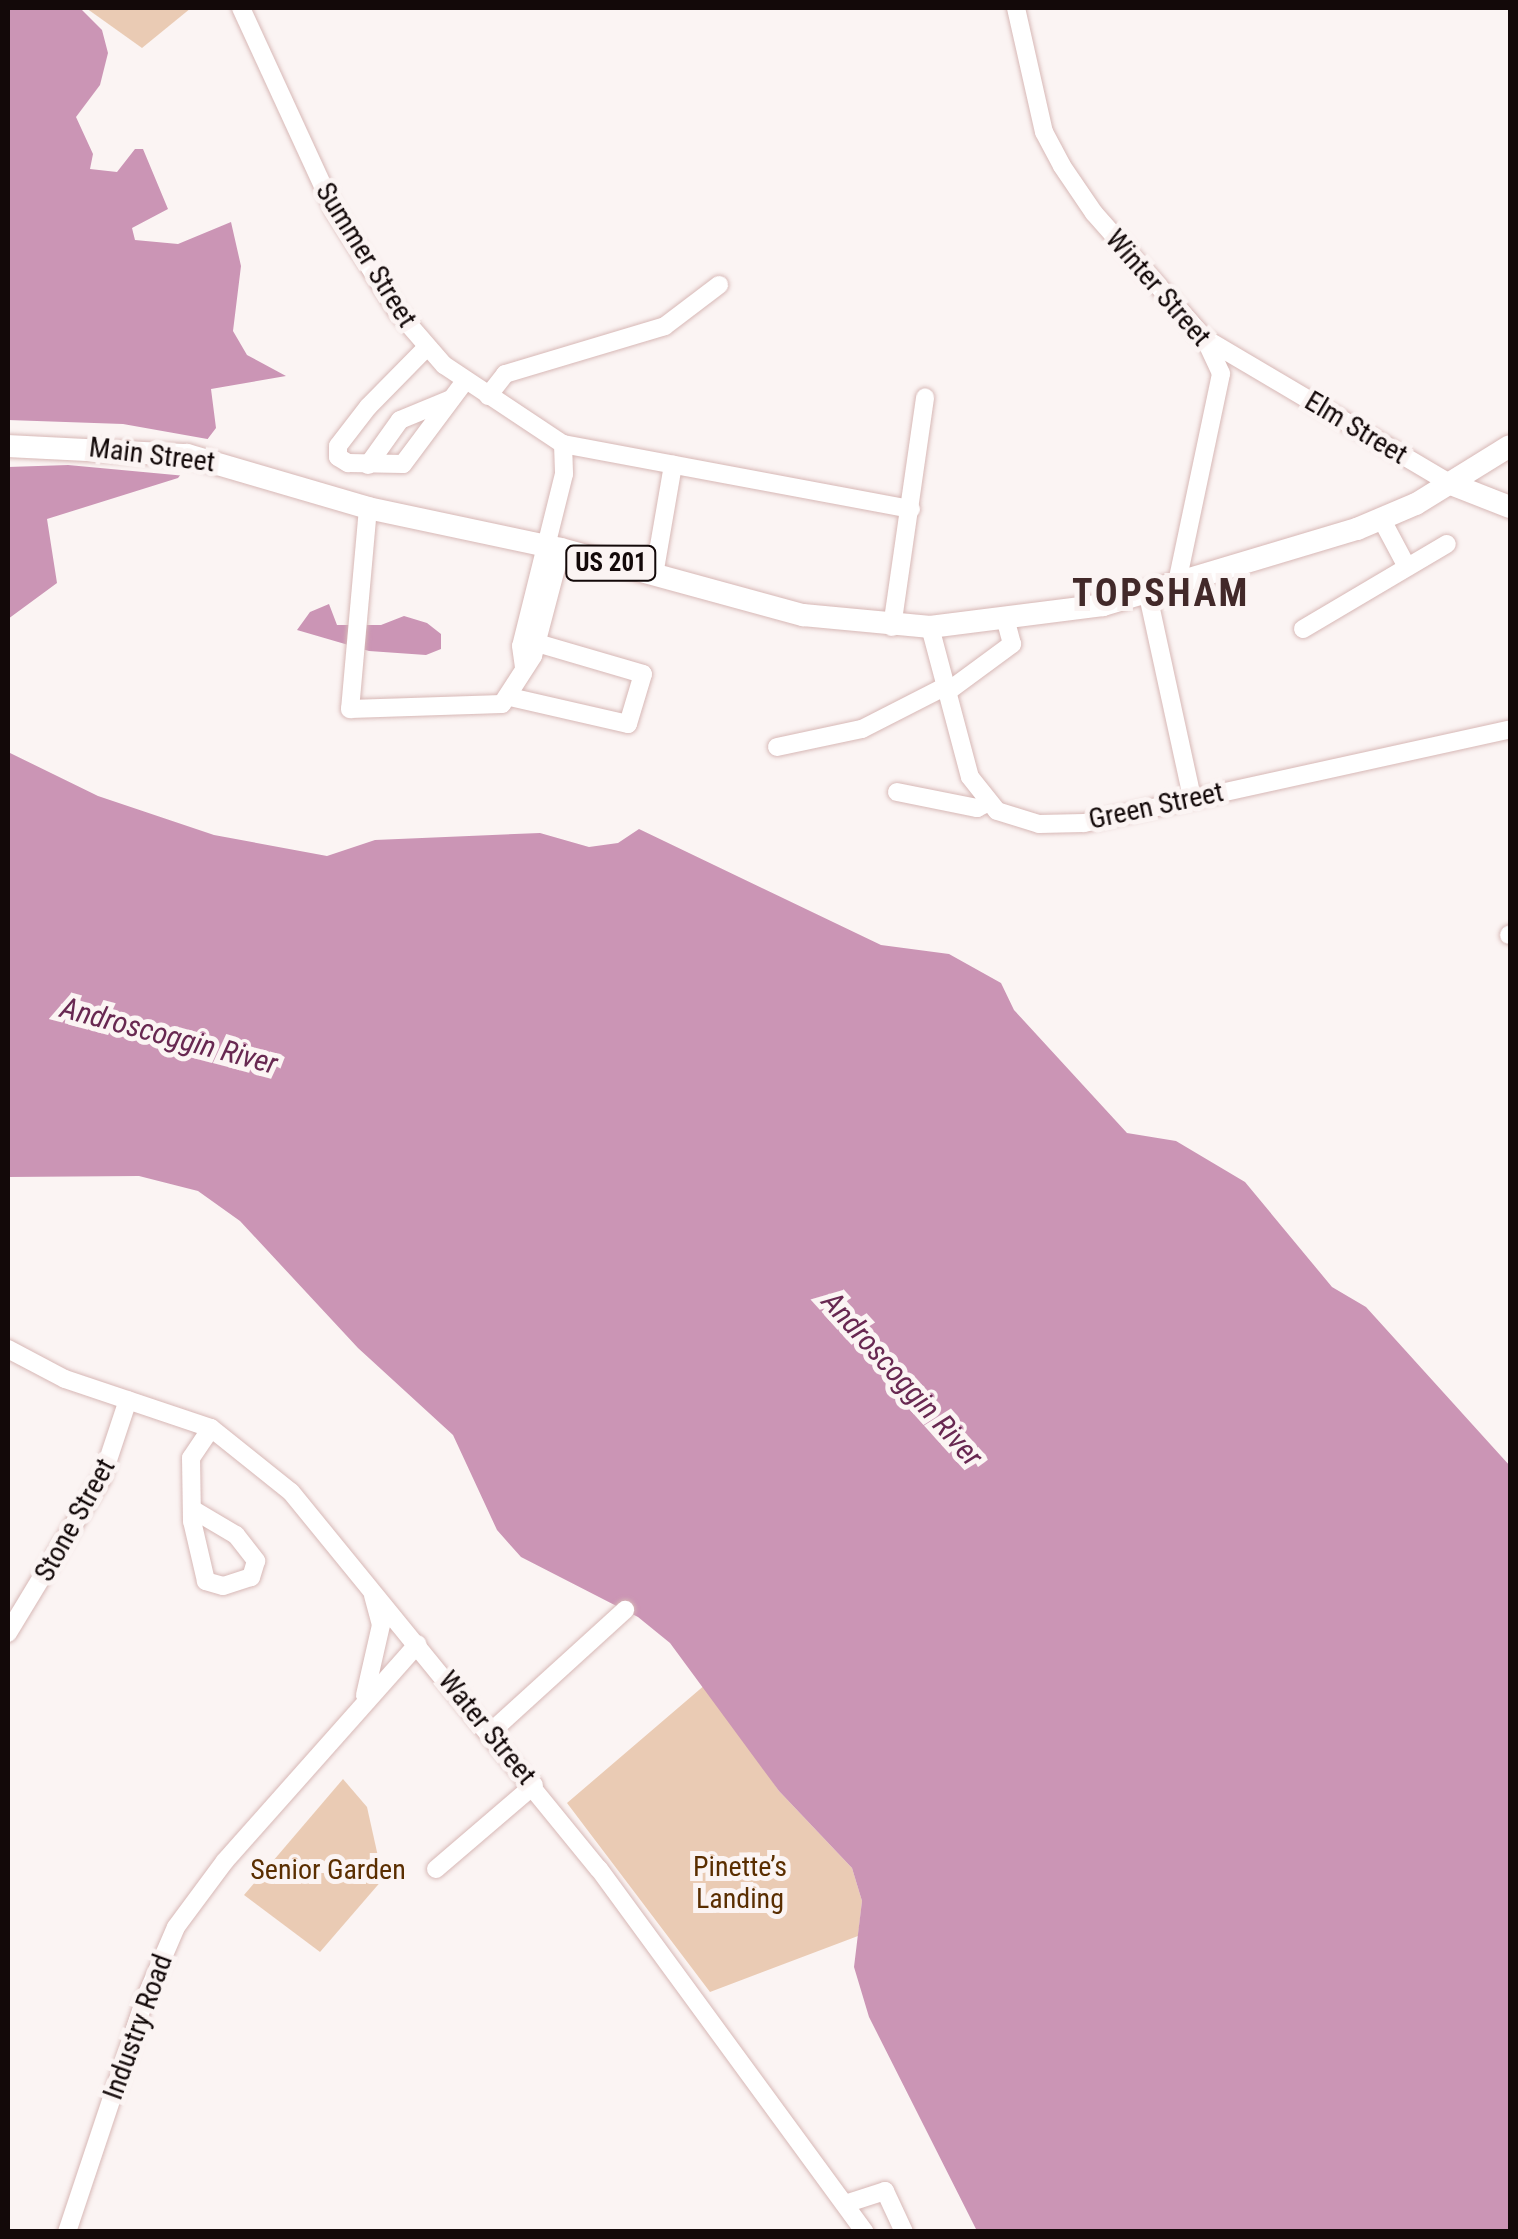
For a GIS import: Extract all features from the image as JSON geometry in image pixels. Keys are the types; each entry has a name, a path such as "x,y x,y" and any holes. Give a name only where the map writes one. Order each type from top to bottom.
{"main road":[{"name":"Main Street","path":"8,446 186,455 295,481 368,508"},
{"path":"1382,520 1451,484 1510,446"},
{"name":"Elm Street","path":"1451,484 1510,507"},
{"name":"US 201","path":"368,508 554,548 803,616 930,628 1006,621 1147,591 1382,520"}],"street":[{"name":"Summer Street","path":"241,8 335,212 427,347 466,381 563,444 911,508"},
{"name":"Winter Street","path":"1016,8 1040,118 1062,166 1094,213 1205,339 1221,374 1222,394 1177,582"},
{"path":"488,396 505,374 665,326 719,285"},
{"name":"Elm Street","path":"1205,339 1451,484"},
{"path":"427,347 338,446 338,456 348,463 403,464 466,381"},
{"path":"892,627 925,397"},
{"path":"368,465 400,420 451,399"},
{"path":"510,697 537,643 564,474 563,444"},
{"path":"654,575 673,466"},
{"path":"368,508 350,709 483,708 510,697 628,724 643,674 537,643"},
{"path":"1382,520 1407,568"},
{"path":"1303,629 1447,544"},
{"path":"524,668 521,646 554,548"},
{"path":"1147,591 1192,798"},
{"path":"776,746 862,729 947,689 1012,644 1006,621"},
{"path":"930,628 970,777 986,804"},
{"name":"Green Street","path":"898,792 977,808 986,804 1039,824 1084,823 1510,730"},
{"name":"Water Street","path":"8,1349 64,1379 212,1428 268,1468 492,1731 848,2203 865,2232"},
{"name":"Stone Street","path":"8,1634 102,1478 128,1400"},
{"path":"192,1509 236,1535 256,1560 252,1577 222,1586 206,1581 192,1509 191,1458 212,1428"},
{"name":"Industry Road","path":"361,1705 379,1655 381,1624 372,1590"},
{"path":"492,1731 625,1610"},
{"name":"Industry Road","path":"67,2232 145,1998 176,1927 361,1705 418,1644"},
{"path":"436,1869 534,1785"},
{"path":"848,2203 885,2191 904,2232"}],"green space":[{"path":"86,8 191,8 142,48"},
{"name":"Pinette’s Landing","path":"706,1684 779,1791 852,1868 862,1901 858,1936 710,1992 567,1803"},
{"name":"Senior Garden","path":"343,1779 367,1807 383,1879 320,1952 244,1895"}],"water":[{"path":"8,8 80,8 102,30 108,53 100,85 76,117 93,154 90,169 117,172 135,149 143,149 168,209 132,228 135,240 178,244 231,222 241,266 233,331 247,355 286,376 211,389 216,428 178,478 47,519 57,583 8,619"},
{"path":"329,604 337,625 381,625 404,616 427,623 441,634 441,649 426,655 369,651 297,630 310,612"},
{"name":"Androscoggin River","path":"8,752 98,796 214,835 327,856 375,840 540,833 589,847 618,843 639,829 881,945 949,954 1001,983 1014,1010 1127,1133 1176,1141 1245,1182 1332,1287 1366,1307 1510,1466 1510,2231 977,2231 869,2017 854,1967 862,1901 852,1868 779,1791 670,1643 638,1617 521,1557 497,1530 453,1435 358,1348 240,1221 198,1191 139,1176 8,1177"}],"pier":[{"path":"8,420 123,424 213,440 186,476 68,465 8,467"}],"district":[{"name":"TOPSHAM","path":"1161,594"}]}
